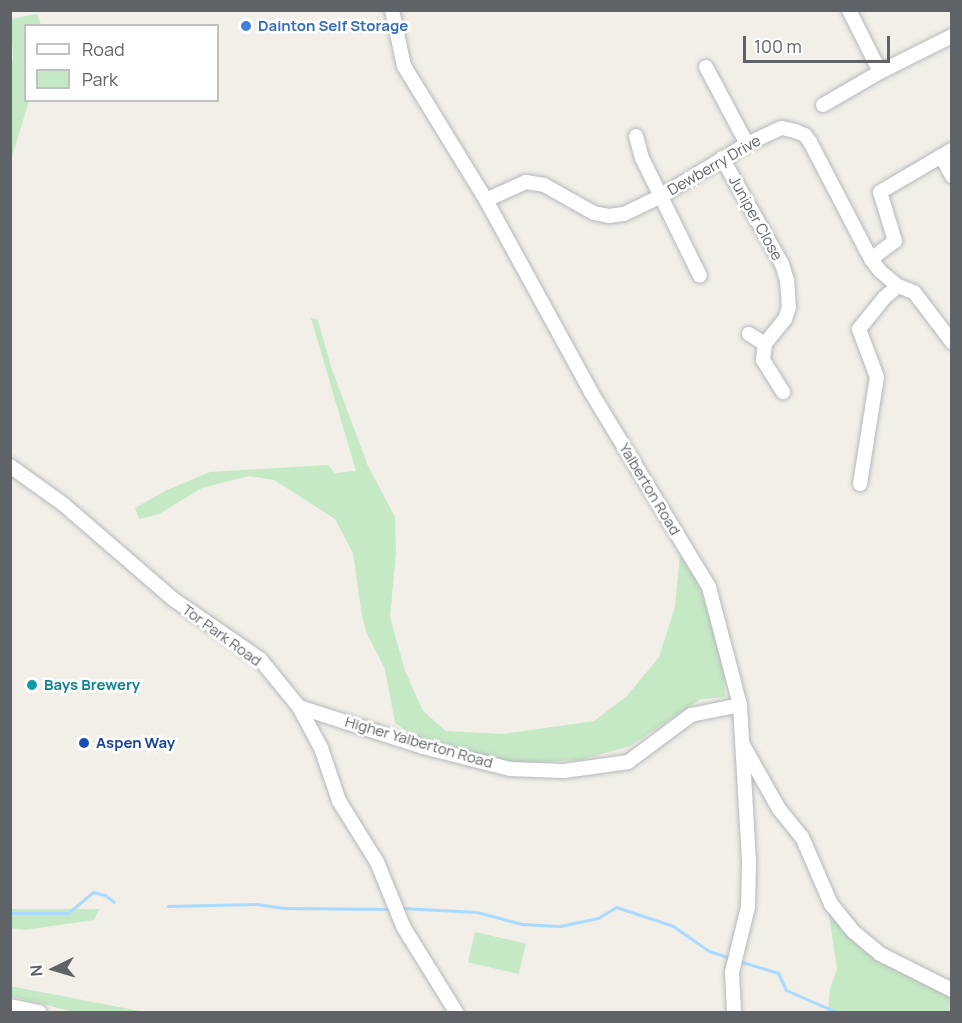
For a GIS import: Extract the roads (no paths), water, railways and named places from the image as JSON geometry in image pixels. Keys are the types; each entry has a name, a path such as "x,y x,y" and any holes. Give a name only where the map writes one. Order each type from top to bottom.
{"street":[{"name":"Yalberton Road","path":"392,10 404,66 486,200 591,392 709,587 740,705 749,861 748,907 740,948 732,972 734,1012"},
{"path":"849,10 880,72"},
{"path":"823,105 880,72 951,36"},
{"path":"706,68 747,144"},
{"name":"Dewberry Drive","path":"486,200 526,182 544,185 594,213 609,216 624,214 661,196 747,144 783,128 805,135 871,259 880,271 898,286 914,292 951,342"},
{"path":"636,136 642,158 700,276"},
{"path":"871,259 894,241 880,192 946,153 951,176"},
{"name":"Juniper Close","path":"722,158 782,264 787,280 789,307 784,319 765,344"},
{"path":"860,484 878,377 859,329 884,298 898,286"},
{"path":"749,334 765,344 763,360 783,392"},
{"name":"Tor Park Road","path":"10,466 63,504 173,599 260,659 299,707 321,747 339,801 376,862 400,918 456,1012"},
{"name":"Higher Yalberton Road","path":"299,707 423,747 510,769 564,771 628,762 691,715 740,705"},
{"path":"741,742 779,809 802,837 831,904 854,932 880,954 951,990"},
{"path":"10,1005 39,1012"}],"waterway":[{"path":"10,913 68,913 93,892 105,895 114,902"},
{"path":"168,906 256,904 285,908 391,909"},
{"path":"401,908 477,912 522,924 560,926 598,918 616,907 673,926 709,951 730,958"},
{"path":"739,961 778,973 786,990 836,1012"}],"place":[{"name":"Dainton Self Storage","path":"246,26"},
{"name":"Bays Brewery","path":"32,685"},
{"name":"Aspen Way","path":"84,743"}]}
